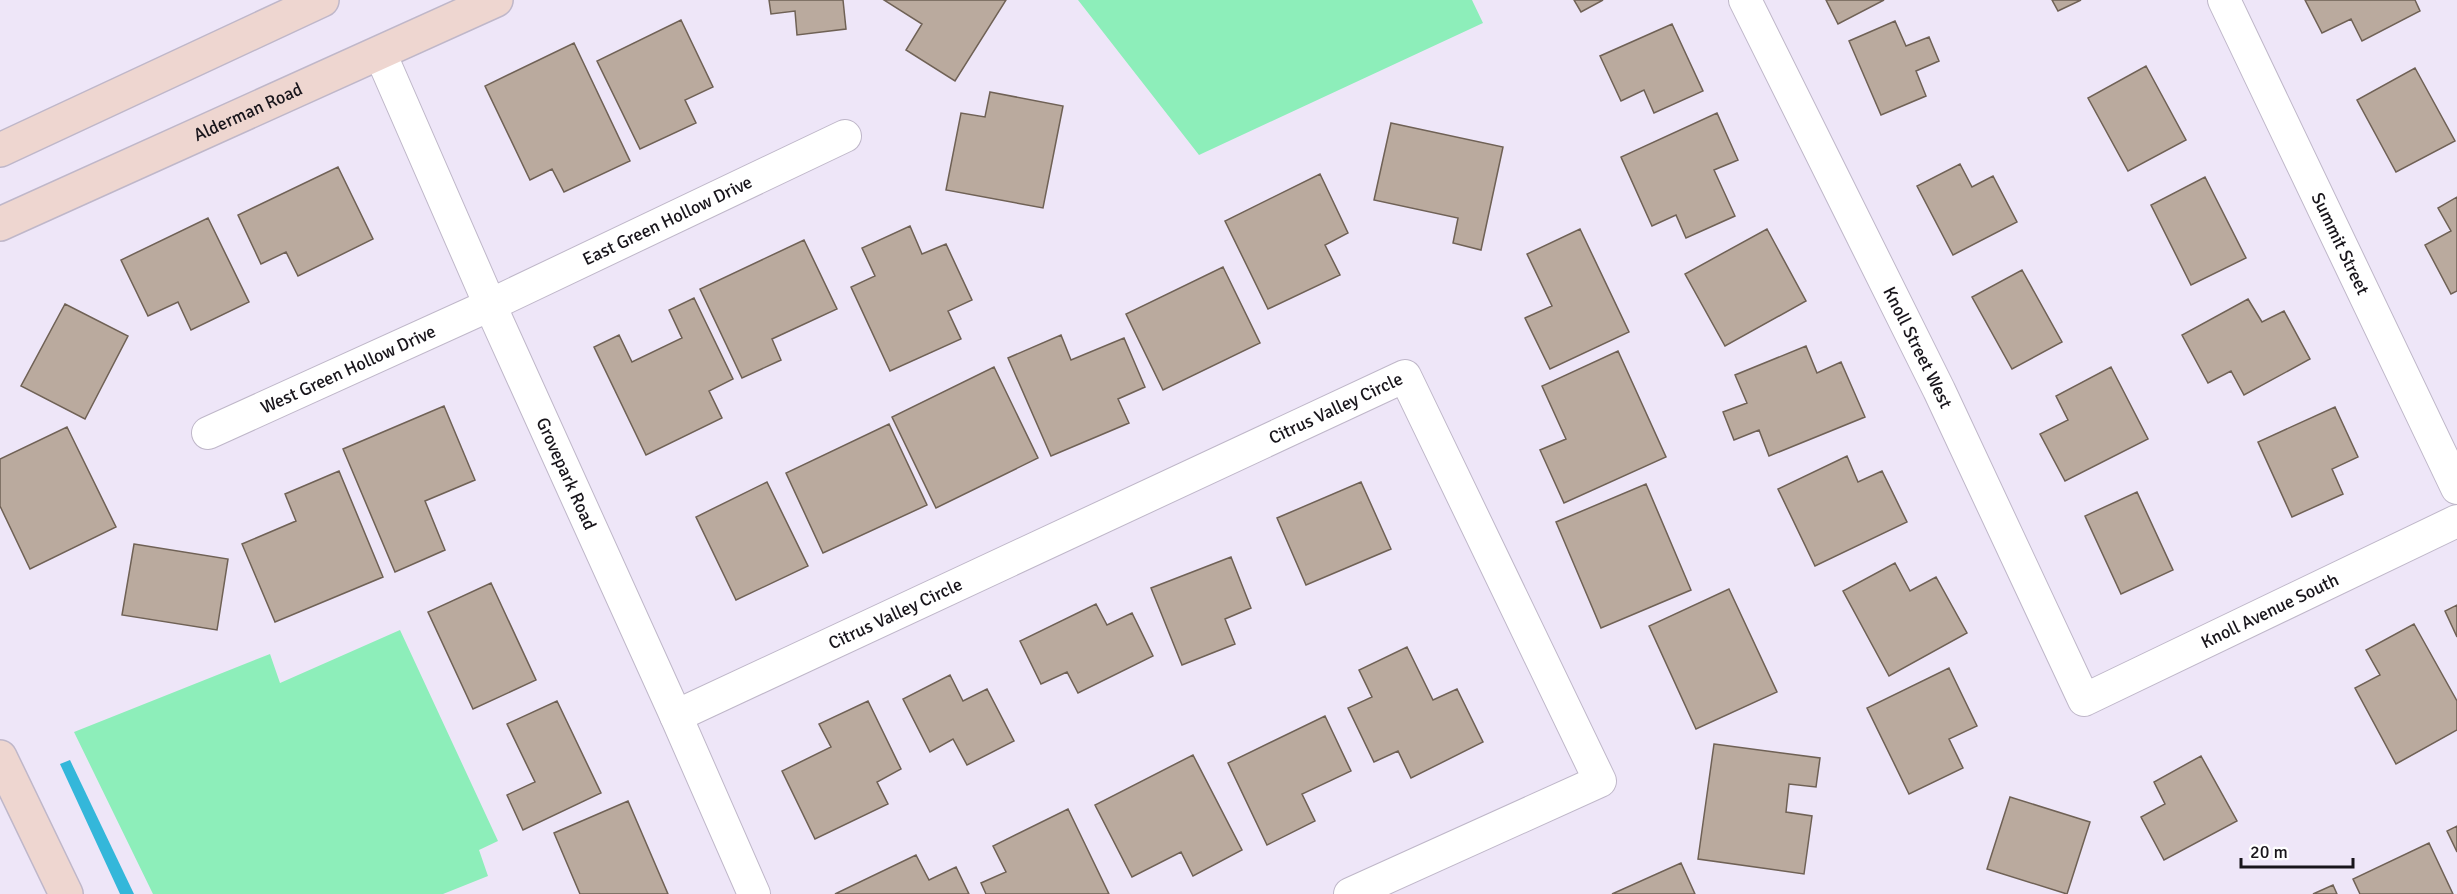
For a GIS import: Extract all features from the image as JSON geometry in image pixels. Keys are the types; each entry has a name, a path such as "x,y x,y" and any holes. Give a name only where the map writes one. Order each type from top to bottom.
{"main road":[{"path":"0,150 322,0"},
{"name":"Alderman Road","path":"0,224 496,0"},
{"path":"0,757 66,894"}],"street":[{"name":"Knoll Street West","path":"1745,0 1939,390 2084,700"},
{"name":"Summit Street","path":"2224,0 2457,488"},
{"name":"Grovepark Road","path":"380,53 753,894"},
{"name":"East Green Hollow Drive","path":"490,305 845,136"},
{"name":"West Green Hollow Drive","path":"208,433 490,305"},
{"name":"Citrus Valley Circle","path":"676,716 1405,376 1600,781 1350,894"},
{"name":"Knoll Avenue South","path":"2084,700 2457,520"}],"green space":[{"path":"1078,0 1472,0 1483,23 1199,155"},
{"path":"400,630 498,841 479,850 488,876 443,894 153,894 74,732 270,654 280,683"}],"water":[{"path":"70,760 134,894 120,894 60,764"}],"building":[{"path":"769,0 843,0 846,29 797,35 795,11 771,14"},
{"path":"884,0 1006,0 955,81 906,50 922,24"},
{"path":"1574,0 1603,0 1581,12"},
{"path":"1826,0 1884,0 1838,24"},
{"path":"2052,0 2081,0 2058,11"},
{"path":"2305,0 2415,0 2420,11 2362,41 2351,19 2322,33"},
{"path":"681,20 713,87 685,100 696,123 640,149 597,61"},
{"path":"1895,21 1906,46 1929,37 1939,61 1916,71 1926,96 1881,115 1849,41"},
{"path":"1672,24 1703,91 1654,113 1644,90 1621,101 1600,56"},
{"path":"574,43 630,161 564,192 552,169 530,180 485,86"},
{"path":"2146,66 2186,140 2128,171 2088,98"},
{"path":"2415,68 2455,141 2396,172 2357,100"},
{"path":"990,92 1063,106 1043,208 946,190 961,113 985,117"},
{"path":"1717,113 1738,160 1714,170 1735,216 1686,238 1676,215 1652,226 1621,157"},
{"path":"1391,123 1503,147 1481,250 1453,243 1458,218 1374,200"},
{"path":"1960,164 1972,187 1993,176 2017,222 1953,255 1917,186"},
{"path":"338,167 373,239 298,276 286,252 261,264 238,215"},
{"path":"1320,174 1348,233 1325,245 1340,275 1268,309 1225,221"},
{"path":"2205,177 2246,258 2191,285 2151,205"},
{"path":"2457,197 2457,291 2451,294 2425,245 2451,231 2438,208"},
{"path":"208,218 249,302 191,330 178,302 148,316 121,260"},
{"path":"910,226 922,254 946,244 972,300 948,311 961,339 890,371 851,287 875,276 862,248"},
{"path":"1580,229 1629,332 1550,369 1525,318 1552,306 1527,254"},
{"path":"1767,229 1806,301 1725,346 1685,274"},
{"path":"804,240 837,309 772,339 781,360 742,378 700,289"},
{"path":"1223,267 1260,343 1163,390 1126,314"},
{"path":"2022,270 2062,342 2012,369 1972,297"},
{"path":"694,298 733,379 709,391 722,418 646,455 594,347 619,335 632,362 682,338 669,310"},
{"path":"2248,299 2262,322 2284,311 2310,359 2244,395 2231,371 2208,383 2182,335"},
{"path":"65,304 128,336 85,419 21,386"},
{"path":"1061,335 1071,360 1124,338 1145,387 1118,399 1129,423 1051,456 1008,358"},
{"path":"1806,346 1817,373 1841,362 1865,417 1769,456 1759,430 1734,440 1723,412 1747,403 1735,375"},
{"path":"1618,351 1666,457 1564,503 1540,450 1566,439 1542,386"},
{"path":"994,367 1038,458 936,508 892,417"},
{"path":"2111,367 2148,439 2065,481 2040,434 2068,420 2056,396"},
{"path":"444,406 475,480 425,501 445,550 395,572 343,449"},
{"path":"2335,407 2358,457 2332,469 2343,494 2292,517 2258,442"},
{"path":"889,424 927,505 823,553 786,473"},
{"path":"67,427 116,527 30,569 0,506 0,459"},
{"path":"1847,456 1858,482 1882,471 1907,522 1815,566 1778,489"},
{"path":"339,471 383,577 275,622 242,544 296,521 285,494"},
{"path":"767,482 808,566 736,600 696,517"},
{"path":"1361,482 1391,549 1306,585 1277,518"},
{"path":"1646,484 1691,590 1601,628 1556,522"},
{"path":"2137,492 2173,570 2121,594 2085,516"},
{"path":"134,544 228,559 217,630 122,615"},
{"path":"1231,557 1251,608 1225,619 1235,644 1182,665 1151,588"},
{"path":"1895,563 1910,591 1936,577 1967,633 1889,676 1843,591"},
{"path":"491,583 536,680 473,709 428,612"},
{"path":"1729,589 1777,692 1696,729 1649,626"},
{"path":"1096,604 1107,625 1132,613 1153,656 1078,693 1067,672 1041,684 1020,641"},
{"path":"2457,605 2457,637 2445,611"},
{"path":"2414,624 2457,701 2457,730 2396,764 2355,688 2380,675 2366,650"},
{"path":"1407,647 1433,700 1457,689 1483,742 1411,778 1398,751 1374,762 1348,708 1372,697 1359,670"},
{"path":"1949,668 1977,726 1949,739 1963,768 1909,794 1867,708"},
{"path":"950,675 963,701 987,689 1014,741 967,765 953,739 930,752 903,699"},
{"path":"557,701 601,793 523,830 507,795 535,782 507,724"},
{"path":"868,701 901,769 877,782 888,804 815,839 782,771 831,747 819,724"},
{"path":"1325,716 1351,771 1302,794 1315,821 1267,845 1228,763"},
{"path":"1714,744 1820,758 1816,787 1789,784 1786,812 1812,816 1804,874 1698,859"},
{"path":"1193,755 1242,850 1193,876 1181,852 1132,877 1095,805"},
{"path":"2201,756 2237,821 2164,860 2141,817 2165,804 2154,782"},
{"path":"2010,797 2090,822 2067,894 1987,869"},
{"path":"628,801 668,894 580,894 554,833"},
{"path":"1068,809 1109,894 986,894 981,883 1006,872 993,846"},
{"path":"2457,826 2457,852 2447,831"},
{"path":"2429,843 2453,894 2360,894 2353,879"},
{"path":"916,855 929,880 956,867 969,894 835,894"},
{"path":"1681,863 1695,894 1612,894"},
{"path":"2333,885 2337,894 2313,894"}]}
